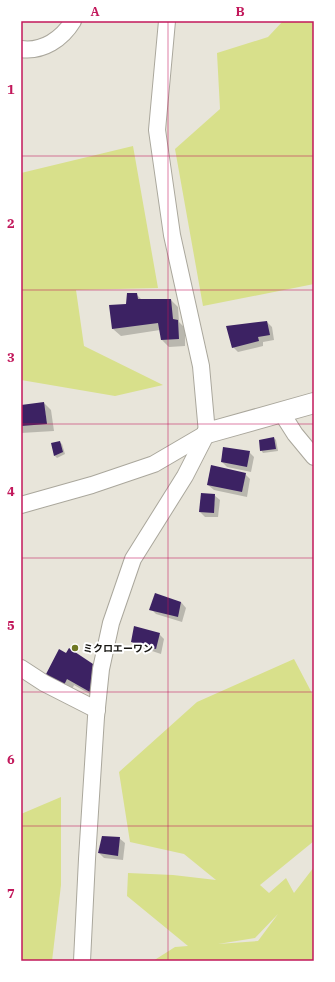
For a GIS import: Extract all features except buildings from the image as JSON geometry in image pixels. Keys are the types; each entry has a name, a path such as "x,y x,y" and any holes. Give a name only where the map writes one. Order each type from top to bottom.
{"street":[{"path":"21,49 30,50 55,42 68,29 73,21"},
{"path":"82,961 97,710 101,669 111,623 133,559 185,476 207,433 201,366 172,235 157,130 167,21"},
{"path":"21,505 92,485 154,464 207,433 314,403"},
{"path":"281,412 295,434 314,457"},
{"path":"21,668 44,683 97,710"}],"green space":[{"path":"283,21 314,21 314,284 203,306 175,149 220,109 217,53 268,37"},
{"path":"133,146 158,288 76,290 84,346 163,385 115,396 21,380 21,173"},
{"path":"294,659 314,697 314,841 260,885 269,893 286,878 294,893 314,867 314,961 153,961 175,947 188,946 127,896 128,873 173,875 216,880 184,854 130,842 119,772 197,702","holes":["278,914 258,941 218,944 255,938"]},
{"path":"61,797 61,885 52,961 21,961 21,814"}],"place":[{"name":"ミクロエーワン","path":"75,648"}]}
